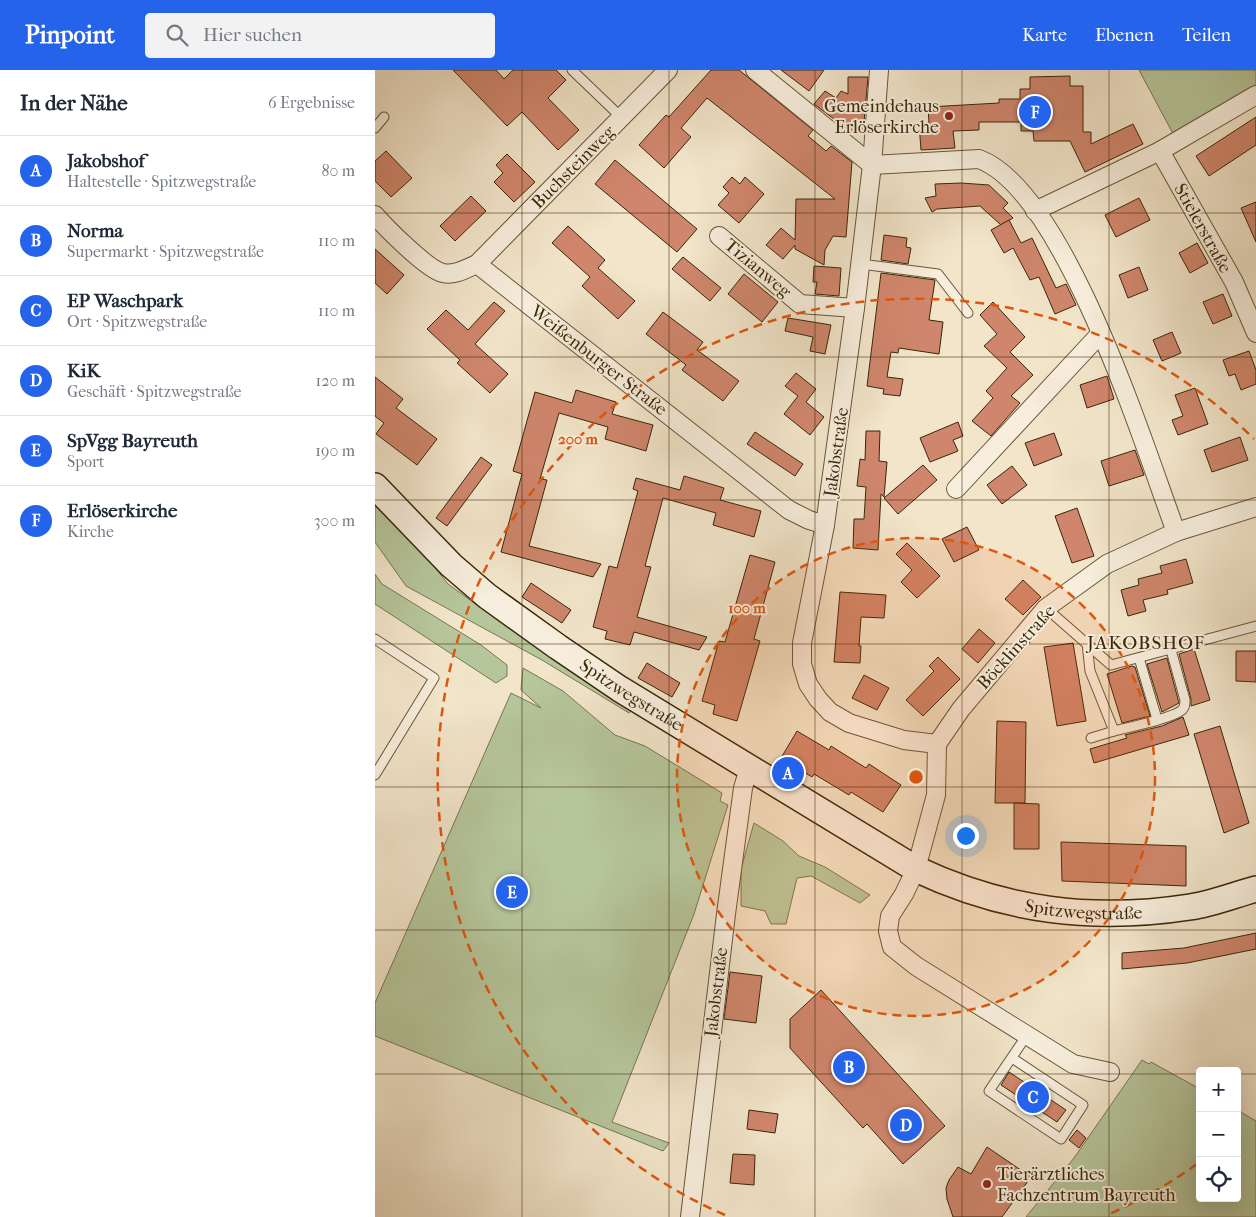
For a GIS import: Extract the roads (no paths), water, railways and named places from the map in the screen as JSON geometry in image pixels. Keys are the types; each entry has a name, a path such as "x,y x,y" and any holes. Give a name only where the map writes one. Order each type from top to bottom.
{"street":[{"name":"Buchsteinweg","path":"477,264 668,70"},
{"path":"755,70 873,165 979,159 993,164 1005,174 1035,211 1074,271 1101,333 1176,532"},
{"name":"Jakobstraße","path":"879,70 873,165 861,264 825,525 802,643 802,664 808,684 817,699 830,712 849,724 903,740 937,744"},
{"path":"1035,211 1160,151 1256,95"},
{"name":"Stielerstraße","path":"1160,151 1234,282 1256,332"},
{"path":"375,215 429,265 443,273 457,273 477,264"},
{"name":"Tizianweg","path":"719,236 800,304 855,308"},
{"name":"Weißenburger Straße","path":"477,264 789,510 809,520 825,525"},
{"path":"956,489 1101,333"},
{"name":"Spitzwegstraße","path":"375,486 451,565 487,596 611,683 916,870 955,888 1007,902 1093,915 1191,907 1256,889"},
{"name":"Böcklinstraße","path":"937,744 961,709 1047,608 1107,564 1176,532 1256,507"},
{"path":"937,744 936,795 916,870 890,916 888,931 892,947 915,966 1073,1064 1110,1072"},
{"name":"Jakobstraße","path":"690,1217 726,914 743,788 749,768"}],"lane":[{"path":"573,70 622,118"},
{"path":"375,128 384,116"},
{"path":"861,264 938,274 968,313"},
{"path":"1047,608 1111,665 1256,626"},
{"path":"375,640 434,678 375,775"},
{"path":"1087,643 1090,671 1114,731"},
{"path":"1091,738 1180,712 1185,705 1171,650"},
{"path":"1139,658 1157,720"},
{"path":"1012,1058 1083,1105 1061,1138 989,1091 1027,1035"}],"place":[{"name":"Erlöserkirche","path":"1035,112"},
{"name":"Gemeindehaus Erlöserkirche","path":"949,116"},
{"name":"Jakobshof","path":"788,773"},
{"name":"SpVgg Bayreuth","path":"512,892"},
{"name":"Norma","path":"849,1067"},
{"name":"EP Waschpark","path":"1033,1097"},
{"name":"KiK","path":"906,1125"},
{"name":"Tierärztliches Fachzentrum Bayreuth","path":"987,1184"}],"district":[{"name":"JAKOBSHOF","path":"1146,642"}]}
